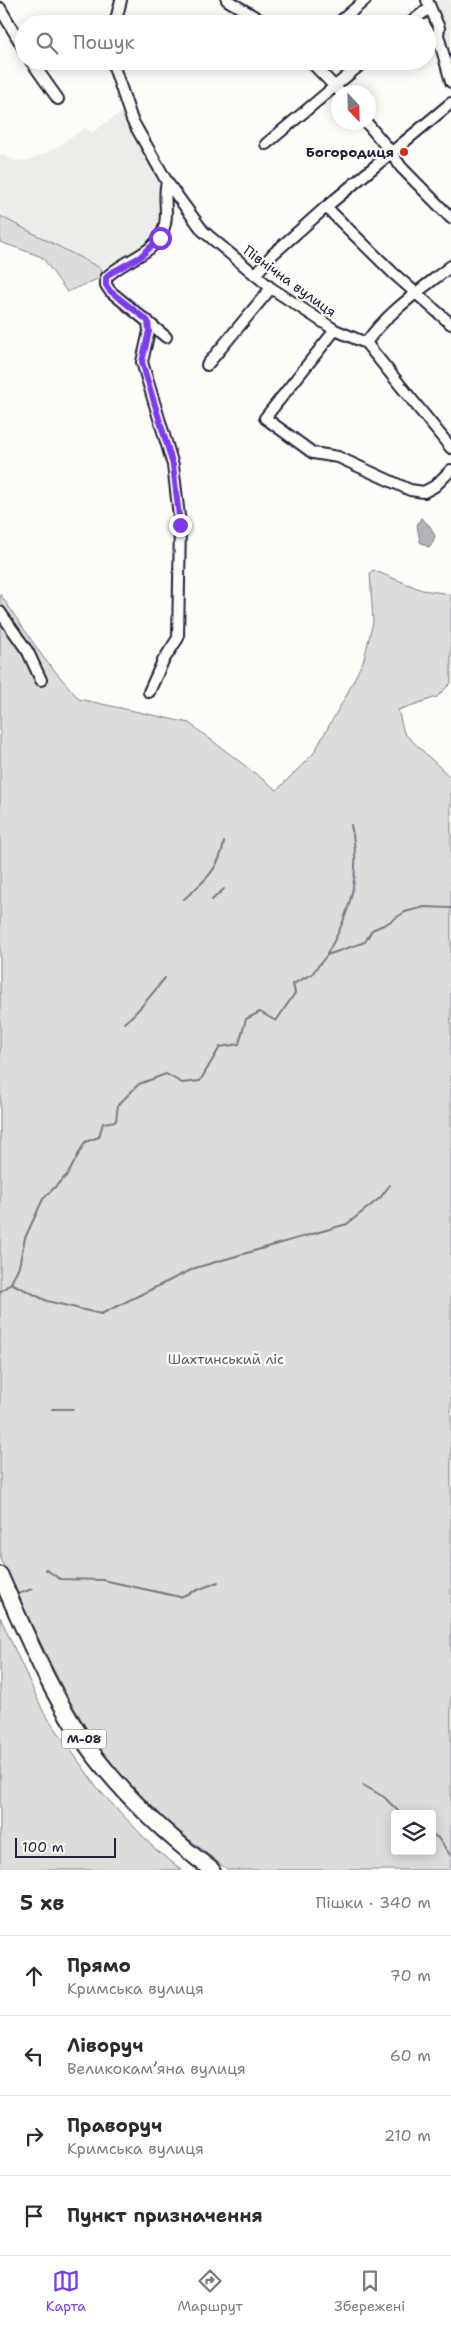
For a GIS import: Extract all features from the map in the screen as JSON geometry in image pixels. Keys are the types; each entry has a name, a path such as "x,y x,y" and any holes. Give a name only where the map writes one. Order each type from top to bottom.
{"highway":[{"name":"М-08","path":"0,1575 53,1688 97,1759 130,1797 166,1833 212,1870"}],"street":[{"path":"117,15 121,0"},
{"path":"226,0 252,15"},
{"path":"348,15 366,0"},
{"path":"427,0 433,15"},
{"path":"0,8 15,34"},
{"path":"420,15 424,12"},
{"path":"436,21 439,28 440,41 449,64 451,82"},
{"path":"37,70 58,99"},
{"name":"Північна вулиця","path":"115,70 132,120 167,182 203,231 271,288 335,330 366,343 451,448"},
{"path":"319,70 333,85"},
{"path":"343,85 357,70"},
{"path":"266,144 331,95"},
{"path":"255,275 273,254 326,207 451,103"},
{"path":"373,130 401,167 451,218"},
{"path":"166,338 110,291 106,285 106,278 140,257 160,238 165,224 164,192 167,182"},
{"path":"326,207 415,294 451,324"},
{"path":"366,343 373,333 415,294 451,266"},
{"path":"207,365 271,288"},
{"path":"148,321 149,331 142,362 173,465 180,525 178,638 163,661 149,692"},
{"path":"335,330 265,418 313,453 338,457 410,490 424,492 435,486 451,470"},
{"path":"0,612 28,652 41,680"}],"shaded area":[{"path":"429,0 451,0 451,66 436,21 436,15 434,15"},
{"path":"123,111 162,184 162,227 153,239 102,269 0,216 0,154 16,161 29,160 54,149 86,127 91,133"},
{"path":"421,518 430,526 435,536 431,546 428,547 420,542 417,525"}],"green space":[{"path":"0,216 102,269 100,278 67,292 42,257 0,242"},
{"name":"Шахтинський ліс","path":"373,570 422,590 451,594 451,683 437,697 398,710 404,733 451,778 451,1870 228,1870 152,1810 109,1765 64,1691 0,1559 0,594 43,657 79,699 189,723 277,790 313,754 347,694 364,659 373,622 370,573"},
{"path":"0,1617 43,1711 99,1790 155,1849 182,1870 0,1870"}],"waterway":[{"path":"327,954 348,908 355,876 354,843 351,825"},
{"path":"184,899 215,867 224,842"},
{"path":"212,900 224,889"},
{"path":"0,1292 11,1283 19,1266 25,1238 43,1199 68,1174 85,1142 99,1137 103,1123 116,1121 118,1105 139,1084 166,1074 182,1083 200,1081 220,1047 239,1044 246,1019 260,1012 276,1021 295,993 293,984 312,974 327,955 365,942 372,930 405,912 424,907 451,908"},
{"path":"124,1023 141,1007 165,978"},
{"path":"11,1283 47,1301 101,1314 195,1268 347,1224 380,1198 390,1185"},
{"path":"52,1409 73,1409"},
{"path":"45,1569 60,1579 103,1580 180,1597 218,1582"},
{"path":"18,1594 32,1589"},
{"path":"363,1785 384,1797 397,1810"},
{"path":"436,1837 451,1856"}],"place":[{"name":"Богородиця","path":"404,152"}],"route":[{"path":"160,238 140,257 109,274 106,278 106,285 110,291 148,321 149,331 142,362 173,465 180,525"}]}
